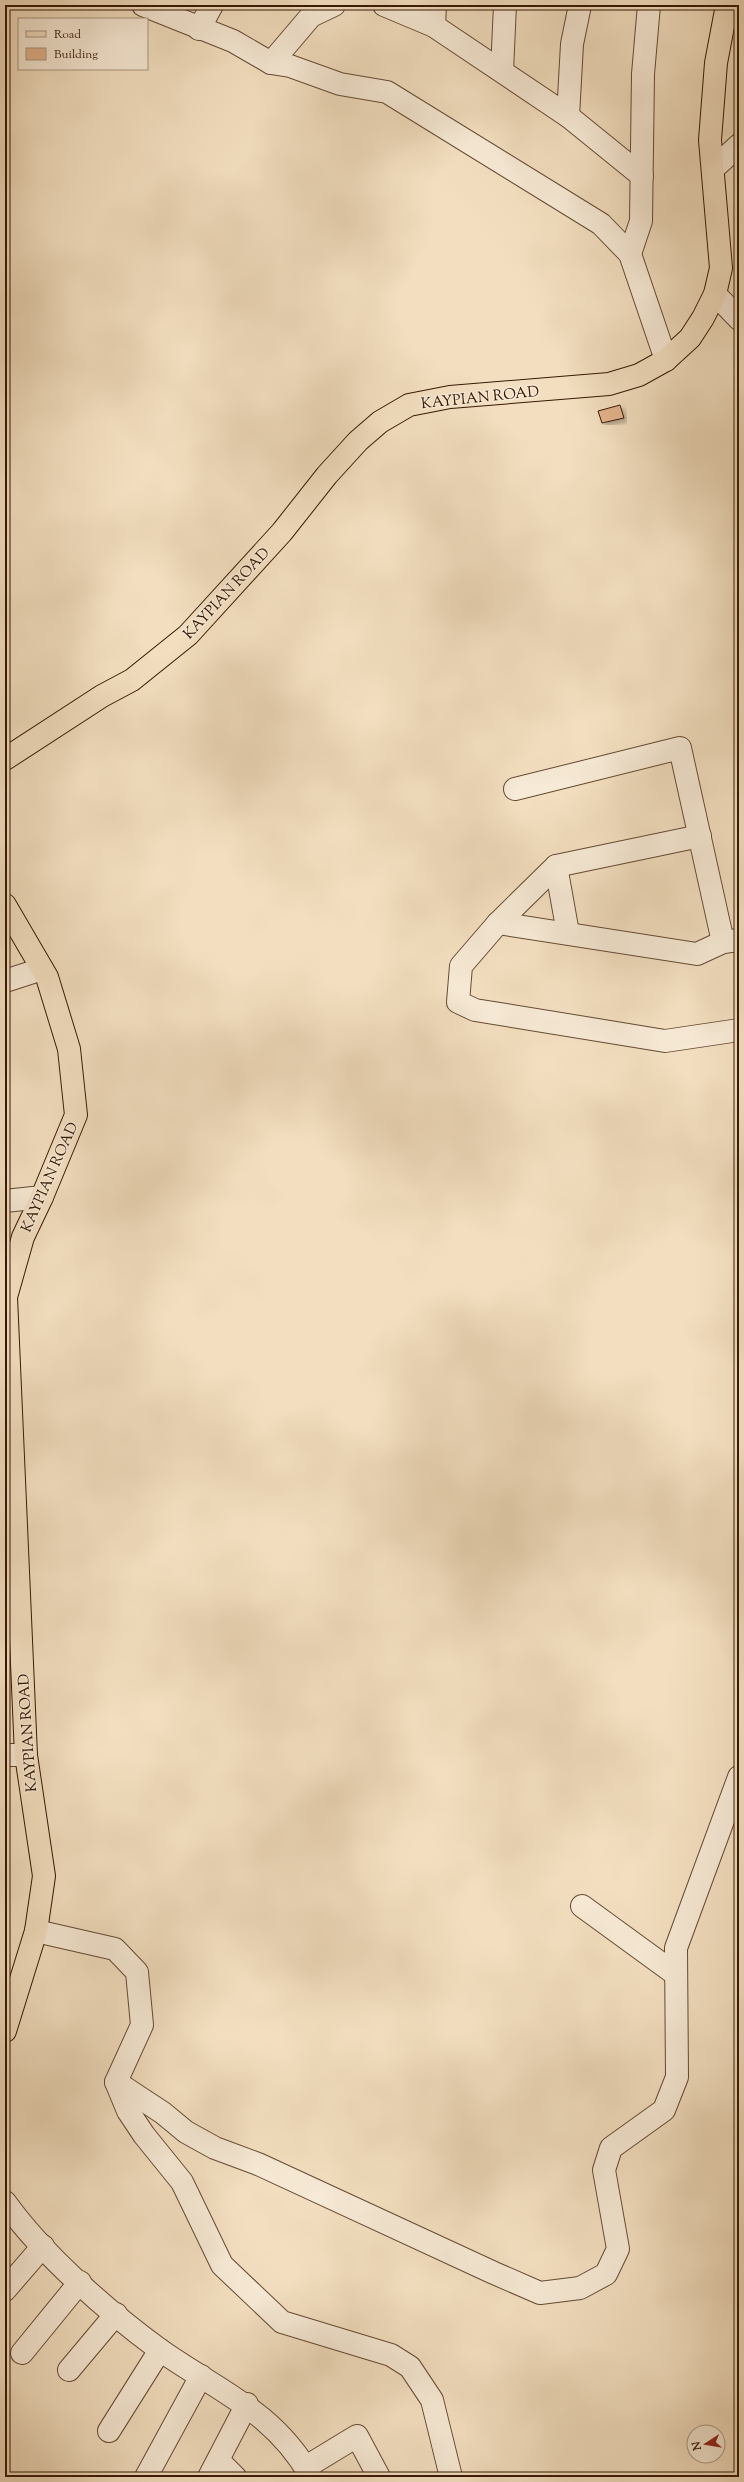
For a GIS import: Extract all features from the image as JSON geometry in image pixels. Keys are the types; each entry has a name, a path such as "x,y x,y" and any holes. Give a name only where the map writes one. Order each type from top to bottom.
{"main road":[{"name":"KAYPIAN ROAD","path":"5,759 102,696 132,680 188,635 282,532 352,446 380,422 409,405 450,397 609,384 639,375 666,360 690,338 703,318 715,294 721,268 710,140 716,64 727,5"},
{"name":"KAYPIAN ROAD","path":"5,905 47,976 70,1049 76,1115 42,1197 23,1237 6,1298 26,1755 44,1876 36,1931 5,2032"}],"street":[{"path":"143,5 199,29 233,41 271,63 290,66 340,84 387,92 601,224 630,254 666,360"},
{"path":"199,29 212,5"},
{"path":"271,63 311,16 334,5"},
{"path":"384,5 434,16 502,71 568,116 642,176"},
{"path":"502,71 505,5"},
{"path":"568,116 572,44 580,5"},
{"path":"630,254 641,221 644,74 649,5"},
{"path":"713,169 739,145"},
{"path":"715,294 739,320"},
{"path":"498,924 697,954 731,941 700,836 680,748 515,789"},
{"path":"700,836 556,866 498,924 461,966 458,1002 475,1010 665,1041 739,1030"},
{"path":"556,866 568,934"},
{"path":"5,981 42,968"},
{"path":"5,1201 42,1197"},
{"path":"5,1755 26,1755"},
{"path":"116,2082 163,2113 186,2132 215,2148 258,2164 494,2273 540,2293 580,2288 606,2274 618,2249 604,2170 611,2148 664,2110 677,2077 674,1973 676,1948 739,1777"},
{"path":"582,1906 674,1973"},
{"path":"36,1931 115,1949 137,1972 142,2025 116,2082 128,2111 144,2135 182,2182 222,2265 282,2322 391,2355 410,2367 432,2400 451,2477"},
{"path":"6,2204 43,2246 116,2314 160,2350 247,2404 275,2428 308,2472 357,2436 379,2477"},
{"path":"5,2290 43,2246"},
{"path":"22,2353 80,2282"},
{"path":"68,2370 116,2314"},
{"path":"109,2431 160,2350"},
{"path":"146,2477 201,2376"},
{"path":"235,2477 214,2469 247,2404"}],"building":[{"path":"620,405 624,418 602,423 598,411"}]}
